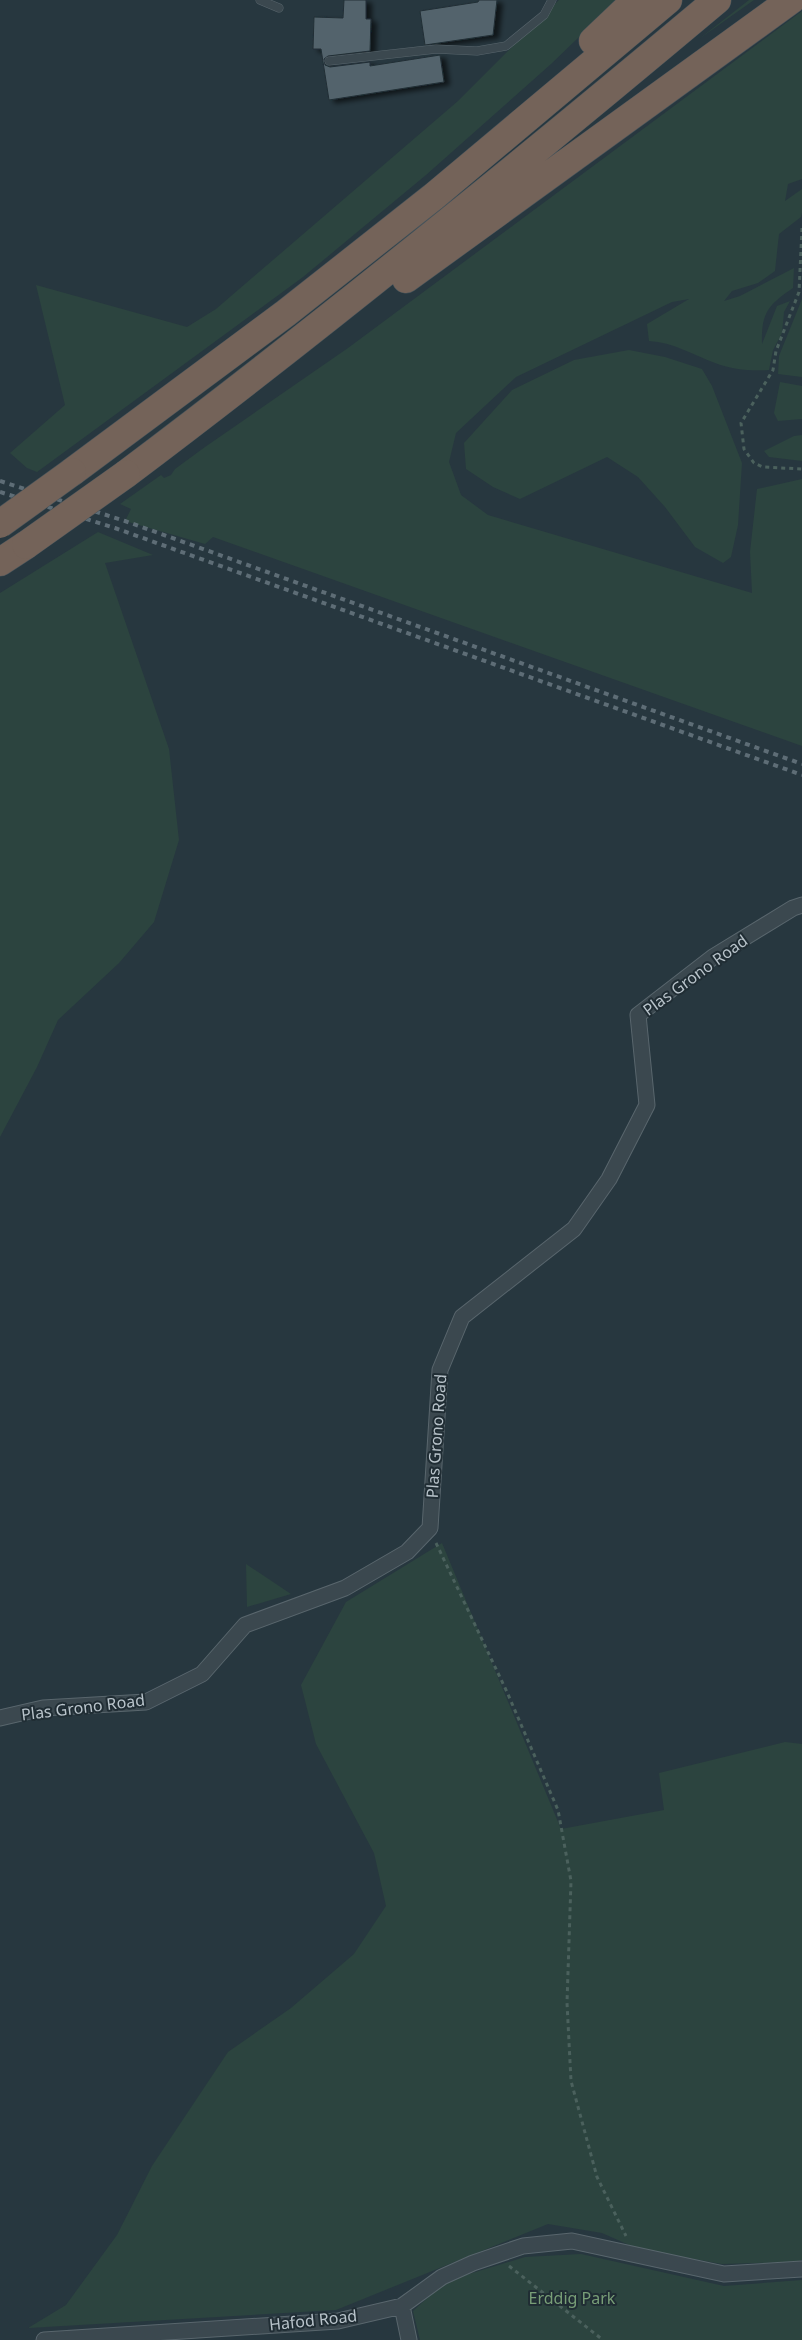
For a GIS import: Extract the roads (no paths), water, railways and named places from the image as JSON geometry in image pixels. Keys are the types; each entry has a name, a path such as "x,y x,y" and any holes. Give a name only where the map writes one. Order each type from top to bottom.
{"highway":[{"path":"433,197 636,0"},
{"path":"0,524 286,313 433,197 668,0"},
{"path":"0,562 126,474 224,400 420,245 717,0"},
{"path":"224,400 358,314 791,0"}],"street":[{"name":"Plas Grono Road","path":"0,1718 43,1708 146,1702 202,1674 245,1625 345,1588 407,1552 430,1528 440,1370 462,1318 574,1229 609,1179 647,1105 638,1015 713,957 793,908 802,905"},
{"name":"Hafod Road","path":"44,2340 338,2321 402,2306 442,2277 496,2255 523,2246 572,2241 724,2274 802,2269"},
{"path":"402,2306 409,2340"}],"lane":[{"path":"260,0 279,8"},
{"path":"329,61 436,49 477,51 506,46 544,15 552,0"}],"railway":[{"path":"0,481 125,521 802,764"},
{"path":"0,492 115,528 802,775"}],"park label":[{"name":"Erddig Park","path":"572,2298"}]}
